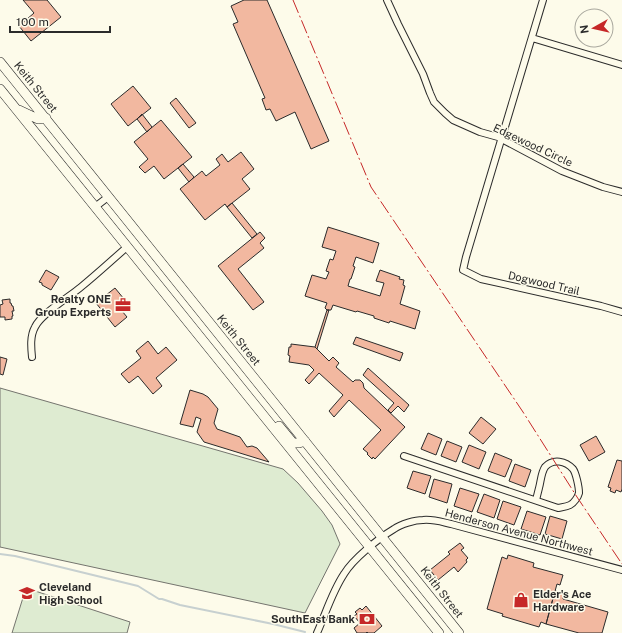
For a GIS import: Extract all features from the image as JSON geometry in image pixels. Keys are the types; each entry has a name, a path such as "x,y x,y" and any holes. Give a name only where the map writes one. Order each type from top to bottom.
{"main road":[{"name":"Keith Street","path":"0,62 459,633"},
{"path":"0,89 439,633"},
{"path":"16,108 38,119 46,118"},
{"path":"254,404 268,413 293,443 305,441"}],"street":[{"name":"Edgewood Circle","path":"387,0 423,74 434,102 445,114 453,120 480,132 498,137 562,171 603,187 622,192"},
{"path":"501,139 543,0"},
{"path":"532,38 622,65"},
{"name":"Dogwood Trail","path":"501,139 463,270 481,279 622,312"},
{"path":"95,207 108,196"},
{"path":"32,357 32,332 35,325 127,247"},
{"path":"404,456 558,508 571,504 579,493 573,470 562,462 552,462 545,467 536,500"},
{"name":"Henderson Avenue Northwest","path":"317,633 334,591 344,573 355,560 395,528 414,521 438,521 622,570"}],"green space":[{"path":"0,388 283,469 298,483 322,511 332,525 340,544 305,613 0,547"},
{"name":"Cleveland High School","path":"26,588 130,622 127,633 12,633"}],"building":[{"path":"23,0 47,0 61,17 31,41 19,26 34,13"},
{"path":"244,0 267,0 329,141 311,149 295,112 276,121 270,109 266,110 262,99 265,98 233,24 238,22 231,6"},
{"path":"133,86 151,108 128,126 111,104"},
{"path":"176,98 196,123 189,128 170,103"},
{"path":"142,114 152,127 147,132 137,119"},
{"path":"161,120 192,157 164,179 154,166 145,173 139,167 148,159 134,142"},
{"path":"241,152 254,169 242,179 250,189 227,207 225,204 205,220 180,189 202,171 206,176 220,165 216,159 222,154 228,162"},
{"path":"183,164 194,177 189,182 178,168"},
{"path":"232,203 257,234 252,238 227,207"},
{"path":"328,227 379,243 373,263 356,257 353,266 355,267 348,286 380,296 384,283 376,281 380,270 400,277 399,279 404,280 403,285 405,286 400,304 420,311 415,329 390,321 389,323 374,318 374,316 333,305 331,310 327,310 325,308 327,303 305,296 312,275 326,279 329,272 326,271 330,259 333,260 336,251 322,247"},
{"path":"260,232 265,238 260,243 264,248 238,269 264,302 253,310 218,266"},
{"path":"46,270 59,277 51,290 39,282"},
{"path":"115,288 124,299 117,305 127,317 115,327 96,303"},
{"path":"10,299 10,303 13,306 14,311 12,311 13,316 12,319 5,320 5,317 0,317 0,305 3,304 2,300"},
{"path":"327,310 329,310 317,349 315,347"},
{"path":"356,337 403,353 400,361 353,344"},
{"path":"148,341 158,354 166,347 177,360 156,378 162,386 153,394 138,376 129,383 121,374 141,358 136,351"},
{"path":"291,344 315,347 329,361 333,357 339,363 336,367 353,382 355,380 360,380 363,383 364,388 405,427 375,459 373,457 372,459 363,449 381,430 349,400 334,417 329,411 343,395 319,373 309,384 305,380 314,370 309,365 289,362 290,356 288,355"},
{"path":"0,357 7,359 3,375 0,374"},
{"path":"368,368 409,405 404,412 398,406 391,413 388,410 394,403 363,375"},
{"path":"190,390 208,397 218,409 214,423 217,429 240,437 247,447 252,446 257,448 269,462 204,442 197,432 201,419 196,417 193,427 180,424"},
{"path":"481,417 496,429 483,444 469,433"},
{"path":"428,433 442,439 436,455 421,449"},
{"path":"596,436 605,452 589,461 580,445"},
{"path":"447,441 462,447 456,462 441,456"},
{"path":"469,445 486,452 479,469 462,462"},
{"path":"495,453 512,460 505,477 488,471"},
{"path":"617,460 622,461 622,489 621,492 616,490 615,493 610,491 611,488 608,487"},
{"path":"515,464 531,470 525,487 509,481"},
{"path":"413,471 431,476 425,494 407,488"},
{"path":"434,479 452,484 447,503 429,497"},
{"path":"460,488 479,494 472,512 454,506"},
{"path":"484,494 500,500 494,518 477,512"},
{"path":"503,501 521,507 514,525 497,519"},
{"path":"527,511 546,517 540,535 521,529"},
{"path":"550,516 567,521 562,539 545,534"},
{"path":"460,543 464,548 461,550 468,558 466,560 467,562 458,572 454,567 438,580 430,570 450,554 448,552"},
{"name":"Elder's Ace Hardware","path":"508,555 534,563 533,567 563,575 560,585 557,584 546,624 541,622 539,627 502,616 503,614 487,609 502,557 507,559"},
{"path":"555,591 564,593 563,599 608,612 602,633 579,633 546,624"},
{"name":"SouthEast Bank","path":"366,606 382,626 374,633 357,633 354,628 360,623 354,616 357,614 355,612 360,608 362,610"}],"waterway":[{"path":"0,554 15,556 138,586 159,599 180,605 305,632"}],"power":[{"path":"293,0 371,187 523,412 622,564"}],"place":[{"name":"Realty ONE Group Experts","path":"123,305"},
{"name":"Cleveland High School","path":"27,593"},
{"name":"Elder's Ace Hardware","path":"521,600"},
{"name":"SouthEast Bank","path":"367,619"}]}
